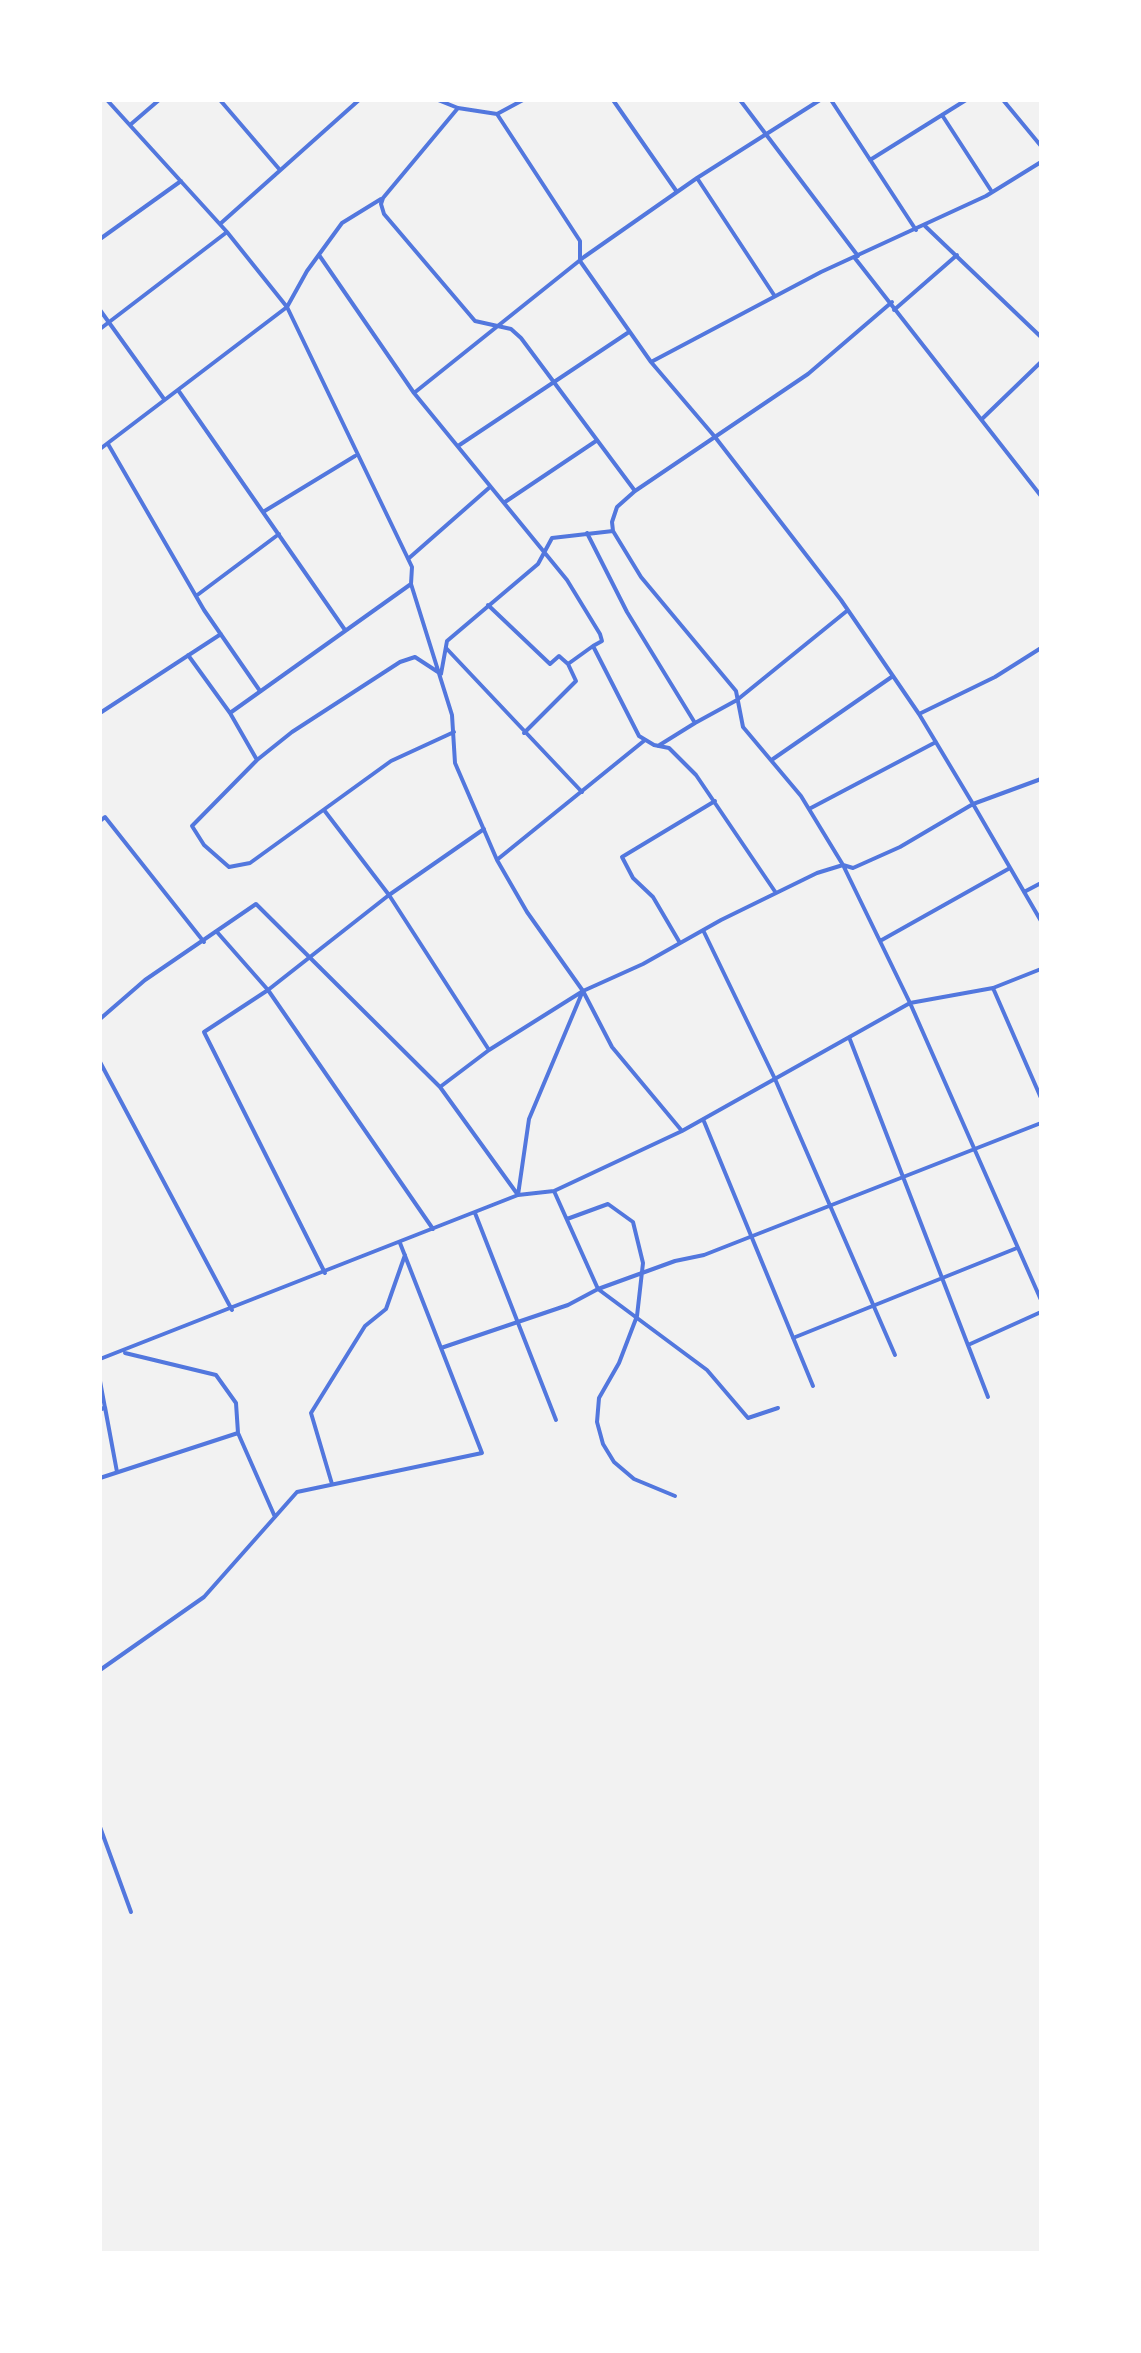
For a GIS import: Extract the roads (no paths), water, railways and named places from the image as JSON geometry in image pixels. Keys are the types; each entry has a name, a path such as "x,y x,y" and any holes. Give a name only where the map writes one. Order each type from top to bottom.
{"street":[{"path":"107,100 227,232 287,307 355,456 412,567 411,584 441,674 454,732 455,763 497,860 527,912 583,991 612,1047 682,1131"},
{"path":"130,125 159,100"},
{"path":"220,100 280,170"},
{"path":"220,224 359,100"},
{"path":"438,100 458,108 497,114 523,100"},
{"path":"613,100 677,192"},
{"path":"740,100 892,302 894,310 983,418 1041,496"},
{"path":"414,393 580,261 697,178 820,100"},
{"path":"831,100 916,230"},
{"path":"870,160 966,100"},
{"path":"1003,100 1041,146"},
{"path":"100,449 287,307 342,223 383,198 458,108"},
{"path":"497,114 580,241 580,261 629,331 848,610 919,714 1041,921"},
{"path":"942,115 992,192"},
{"path":"651,362 774,295 992,192 1041,162"},
{"path":"697,178 774,295"},
{"path":"100,239 181,181"},
{"path":"383,198 384,214 475,321 511,329 521,338 635,491"},
{"path":"925,226 1041,337"},
{"path":"100,329 227,232"},
{"path":"319,255 414,393 567,580 600,634 602,641 568,664"},
{"path":"894,310 957,255"},
{"path":"892,302 808,374 635,491 617,507 612,522 613,531 641,577 736,691 743,727 773,759 809,809 843,865 910,1003 1041,1300"},
{"path":"100,310 165,400"},
{"path":"458,446 629,331"},
{"path":"983,418 1041,362"},
{"path":"178,390 345,630"},
{"path":"505,503 596,441"},
{"path":"108,444 196,596 260,691"},
{"path":"263,512 355,456"},
{"path":"408,559 491,487"},
{"path":"441,674 447,641 538,564 552,538 613,531"},
{"path":"587,533 627,612 695,723"},
{"path":"196,596 279,534"},
{"path":"230,713 411,584"},
{"path":"488,605 550,664 559,656 568,664 576,681 524,733"},
{"path":"658,746 737,700 848,610"},
{"path":"100,713 221,634"},
{"path":"593,646 639,736 669,748 715,801 729,827 776,893"},
{"path":"446,648 582,792"},
{"path":"919,714 995,677 1041,648"},
{"path":"188,655 230,713 257,760"},
{"path":"441,674 415,657 400,662 292,732 257,760 192,826 204,845 229,867 250,863 391,761 454,732"},
{"path":"773,759 893,676"},
{"path":"497,860 645,740"},
{"path":"809,809 936,742"},
{"path":"440,1087 489,1050 583,991 817,873 843,865 853,868 900,847 973,804 1041,779"},
{"path":"680,943 653,897 633,878 622,857 715,801"},
{"path":"324,810 389,895 489,1050"},
{"path":"100,821 105,817 204,942"},
{"path":"325,1273 204,1032 268,990 389,895 484,829"},
{"path":"880,941 1010,868"},
{"path":"1024,892 1041,883"},
{"path":"100,1019 145,980 256,904 312,956 440,1087 518,1195"},
{"path":"703,930 775,1079 895,1355"},
{"path":"217,932 268,990 433,1229"},
{"path":"100,1359 232,1310 518,1195 554,1191 682,1131 910,1003 993,988 1041,969"},
{"path":"993,988 1041,1098"},
{"path":"518,1195 529,1119 583,991"},
{"path":"849,1037 988,1397"},
{"path":"100,1062 232,1310"},
{"path":"703,1119 813,1386"},
{"path":"441,1348 568,1305 598,1289 642,1273 751,1237 1041,1123"},
{"path":"554,1191 598,1289 707,1370 748,1418 778,1408"},
{"path":"567,1219 608,1204 633,1222 642,1273 637,1316 619,1363 599,1398 597,1422 603,1444 614,1462 634,1479 675,1496"},
{"path":"475,1213 556,1420"},
{"path":"100,1670 204,1597 297,1492 482,1453 400,1242"},
{"path":"793,1338 1018,1248"},
{"path":"332,1484 311,1413 365,1326 386,1309 405,1255"},
{"path":"968,1345 1041,1312"},
{"path":"122,1352 216,1375 236,1403 238,1433 275,1517"},
{"path":"100,1381 117,1472"},
{"path":"100,1410 105,1407 117,1472"},
{"path":"100,1478 238,1433"},
{"path":"100,1827 131,1912"}]}
